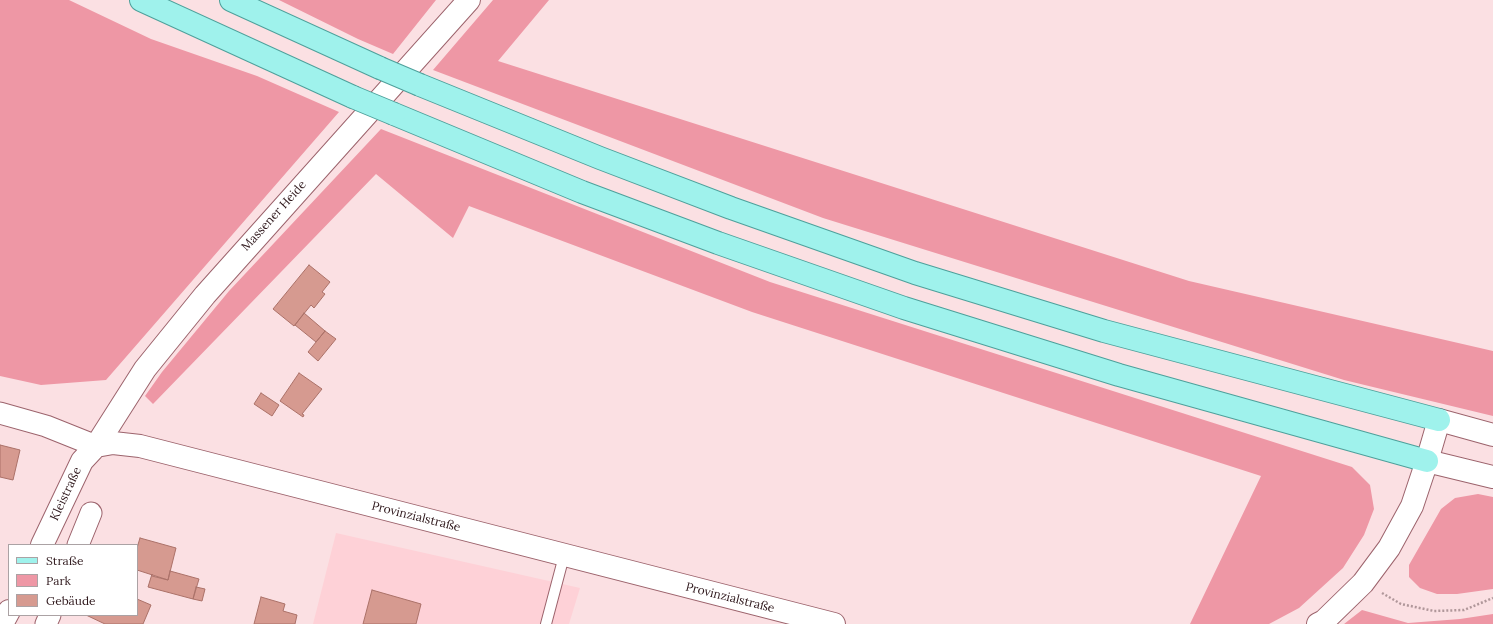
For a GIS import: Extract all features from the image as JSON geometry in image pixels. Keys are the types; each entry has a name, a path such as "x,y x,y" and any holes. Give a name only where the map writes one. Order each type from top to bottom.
{"main road":[{"path":"141,0 353,97 582,192 904,308 1119,375 1427,461 1493,477"},
{"path":"231,0 380,68 600,158 731,208 915,273 1104,331 1493,435"},
{"name":"Massener Heide","path":"96,446 145,369 205,295 469,0"},
{"path":"1318,624 1363,583 1389,548 1412,506 1439,420"},
{"name":"Provinzialstraße","path":"96,446 113,443 140,446 564,556 834,624"},
{"name":"Kleistraße","path":"42,544 82,461 96,446"},
{"path":"2,624 8,613"}],"street":[{"name":"Provinzialstraße","path":"0,413 46,426 96,446"},
{"path":"78,544 91,514"}],"lane":[{"path":"546,624 564,556"}],"path":[{"path":"1363,583 1401,604 1434,611 1464,610 1493,598"}],"shaded area":[{"path":"336,533 580,588 569,624 313,624"}],"green space":[{"path":"0,0 69,0 151,39 257,76 339,112 106,380 41,385 0,376"},
{"path":"279,0 436,0 393,54 358,39"},
{"path":"493,0 549,0 498,61 1189,281 1493,351 1493,416 1344,380 823,218 433,70"},
{"path":"381,129 770,282 1352,467 1370,485 1374,509 1364,535 1343,568 1299,608 1269,624 1190,624 1261,476 752,312 469,206 453,238 376,174 153,404 145,396 162,372 229,291"},
{"path":"1478,494 1493,497 1493,589 1457,594 1437,594 1420,588 1409,577 1409,565 1441,509 1455,498"},
{"path":"1362,610 1408,623 1460,619 1493,614 1493,624 1344,624"}],"building":[{"path":"309,265 330,282 322,292 325,294 314,308 311,305 294,326 273,309"},
{"path":"304,313 325,331 316,342 295,325"},
{"path":"325,331 336,339 318,361 308,352"},
{"path":"299,373 322,389 302,414 304,415 303,417 280,401"},
{"path":"261,393 279,405 272,416 254,404"},
{"path":"0,445 20,450 13,480 0,477"},
{"path":"140,538 176,548 168,580 138,570 138,545"},
{"path":"170,571 199,579 193,599 148,587 152,574 152,576 168,580"},
{"path":"196,587 205,589 202,601 193,599"},
{"path":"372,590 421,604 416,624 363,624"},
{"path":"261,597 285,604 283,611 297,615 295,624 254,624"},
{"path":"138,599 151,605 143,624 105,624 88,616 138,616"}]}
